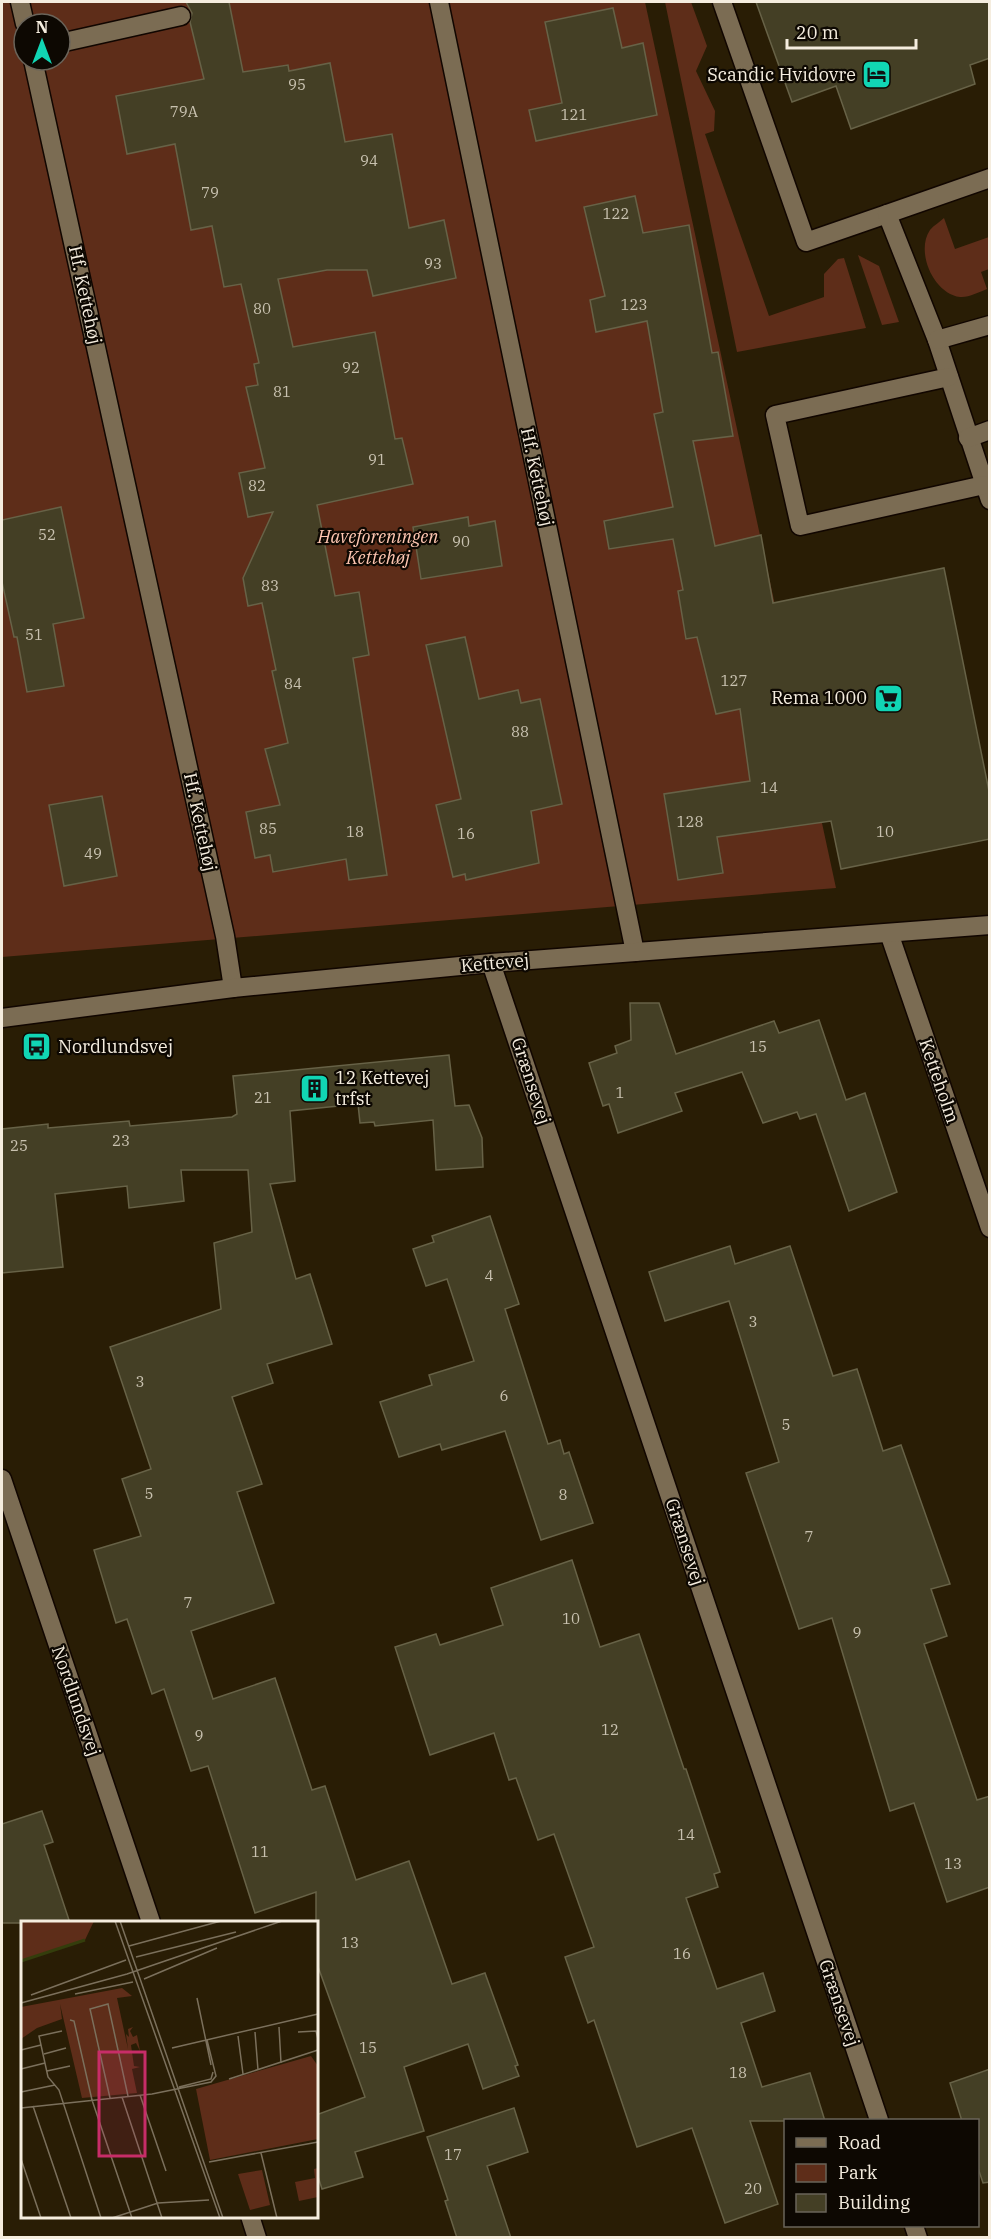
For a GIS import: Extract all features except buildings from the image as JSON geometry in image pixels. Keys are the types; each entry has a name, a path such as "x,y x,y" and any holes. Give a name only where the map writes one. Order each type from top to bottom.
{"street":[{"name":"Hf. Kettehøj","path":"439,2 635,952"},
{"path":"722,2 806,242 990,178"},
{"path":"72,40 181,16"},
{"name":"Hf. Kettehøj","path":"36,72 225,936 232,988"},
{"path":"887,214 937,340 987,493 800,525 775,415 949,377"},
{"path":"937,340 990,325"},
{"path":"968,438 990,430"},
{"name":"Kettevej","path":"2,1018 232,988 491,963 990,925"},
{"name":"Ketteholm","path":"890,933 990,1228"},
{"name":"Grænsevej","path":"491,963 878,2119"},
{"name":"Nordlundsvej","path":"2,1479 150,1921"},
{"path":"250,2218 257,2238"}],"green space":[{"name":"Haveforeningen Kettehøj","path":"2,2 645,2 836,888 2,957"},
{"path":"665,2 691,2 707,46 696,71 715,111 714,131 705,134 769,316 824,297 824,274 838,259 844,258 866,328 737,352"},
{"path":"944,218 955,249 989,237 989,269 981,272 987,289 970,296 960,297 942,288 935,280 926,260 926,239 930,230"},
{"path":"858,255 879,266 899,322 882,325"}],"place":[{"name":"Scandic Hvidovre","path":"877,75"},
{"name":"Rema 1000","path":"888,698"},
{"name":"Nordlundsvej","path":"37,1047"},
{"name":"12 Kettevej trfst","path":"314,1088"}]}
